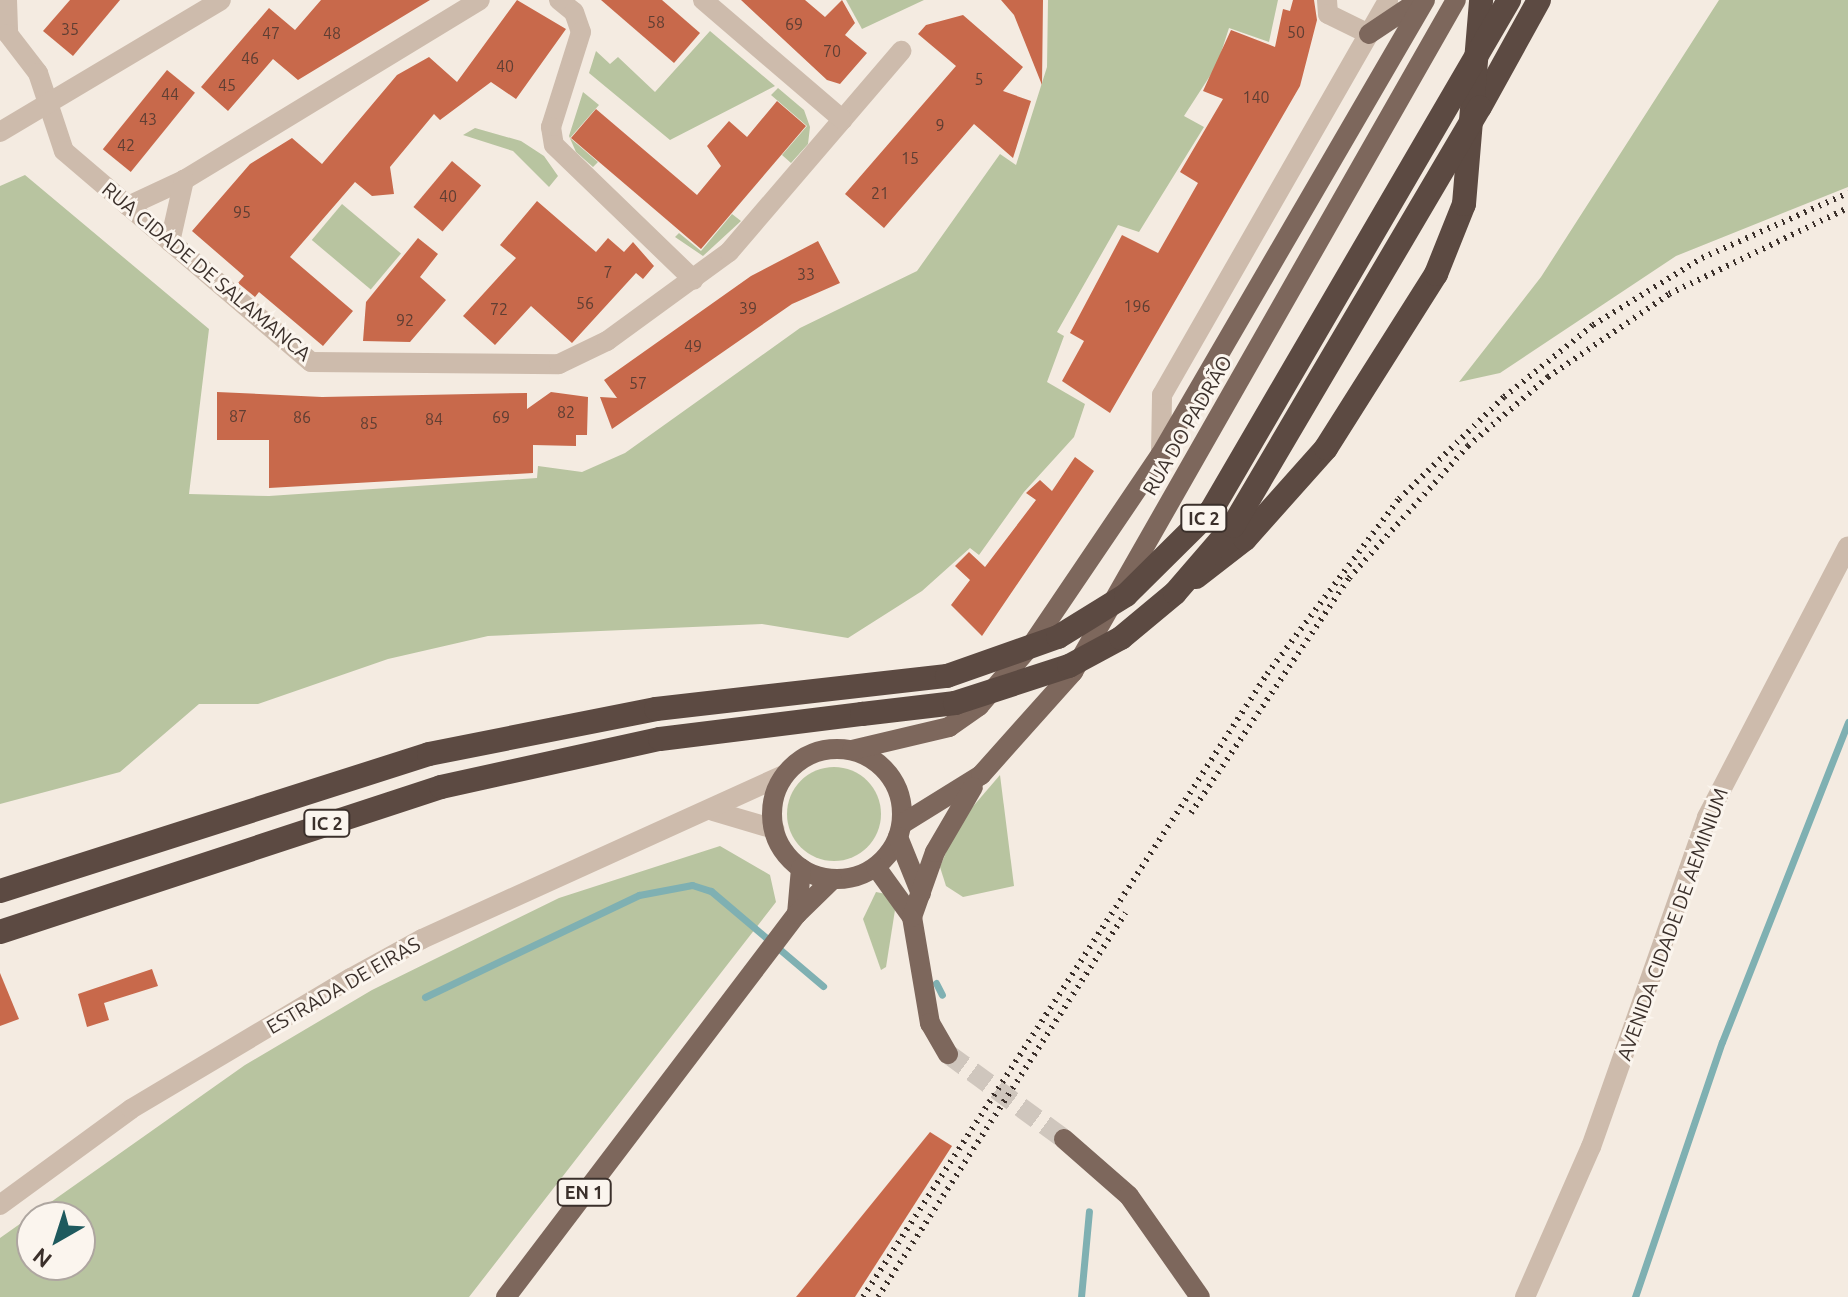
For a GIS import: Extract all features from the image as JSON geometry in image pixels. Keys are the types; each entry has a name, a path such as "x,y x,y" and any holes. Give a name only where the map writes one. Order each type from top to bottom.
{"highway":[{"path":"1175,593 1245,539 1326,448 1436,274 1464,204 1481,0"},
{"name":"IC 2","path":"0,891 429,754 656,709 947,676 1058,637 1126,595 1211,511 1509,0"},
{"name":"IC 2","path":"0,932 441,787 660,739 955,703 1012,688 1121,638 1175,593 1233,526 1539,0"}],"main road":[{"path":"1369,34 1423,0"},
{"name":"RUA DO PADRÃO","path":"852,750 949,727 979,706 1068,595 1161,454 1423,0"},
{"name":"RUA DO PADRÃO","path":"900,831 981,775 1073,672 1456,0"},
{"path":"900,831 876,867 832,880 801,868 774,829 774,801 784,775 814,752 852,750 891,778 900,831 921,894"},
{"path":"912,917 949,822 981,775"},
{"path":"876,867 912,917 930,1023 948,1054"},
{"path":"792,921 801,868"},
{"name":"EN 1","path":"506,1297 792,921 832,880"},
{"path":"1064,1139 1129,1196 1200,1297"}],"street":[{"name":"RUA CIDADE DE SALAMANCA","path":"7,0 8,34 38,73 64,151 311,362 559,364 607,341 729,252 901,51"},
{"path":"0,132 221,0"},
{"path":"128,206 184,180 480,0"},
{"path":"559,0 574,12 581,32 551,127 554,145 694,280"},
{"path":"703,0 843,120"},
{"path":"1327,0 1328,14 1369,34"},
{"name":"RUA DO PADRÃO","path":"1161,454 1162,395 1388,0"},
{"path":"170,242 184,180"},
{"name":"AVENIDA CIDADE DE AEMINIUM","path":"1525,1297 1591,1147 1707,817 1848,546"},
{"name":"ESTRADA DE EIRAS","path":"0,1205 131,1109 351,978 464,920 713,811 784,775"},
{"path":"713,811 774,829"},
{"name":"AVENIDA CIDADE DE AEMINIUM","path":"1512,1297 1536,1268"}],"green space":[{"path":"846,0 924,0 862,29"},
{"path":"1048,0 1278,0 1269,42 1229,28 1217,65 1184,116 1204,127 1139,232 1118,225 1057,332 1064,336 1047,382 1085,404 1074,437 1024,492 979,555 970,548 922,591 848,638 762,624 488,636 388,659 258,704 199,704 120,772 0,804 0,186 25,175 209,329 189,494 269,496 537,478 538,466 582,472 625,453 800,328 917,271 1000,154 1016,165 1047,67"},
{"path":"1719,0 1848,0 1848,187 1676,256 1500,373 1459,382 1541,277"},
{"path":"710,31 775,86 670,140 589,73 596,51 610,64 618,57 655,92"},
{"path":"778,88 804,110 810,127 808,144 791,163 782,155 807,126 771,95"},
{"path":"583,92 599,105 570,138 598,162 593,167 576,152 569,136"},
{"path":"475,128 521,141 544,156 558,176 549,187 513,151 463,135"},
{"path":"342,204 401,253 371,289 312,240"},
{"path":"732,214 741,221 703,256 675,237 679,233 701,251"},
{"path":"834,767 852,771 867,781 877,796 881,814 877,832 867,847 852,857 834,861 816,857 801,847 791,832 787,814 791,796 801,781 816,771"},
{"path":"1000,775 1014,886 963,897 946,886 940,867 957,825"},
{"path":"720,846 770,875 776,902 469,1297 0,1297 0,1238 16,1227 16,1281 96,1281 96,1201 52,1201 245,1065 372,990 559,898"},
{"path":"876,892 886,894 895,910 886,967 881,970 863,919"}],"building":[{"path":"70,0 120,0 73,56 43,31"},
{"path":"321,0 430,0 298,80 273,59 228,111 201,87 269,8 295,30"},
{"path":"517,0 566,29 516,99 491,82 440,120 434,114 390,167 394,194 372,196 355,182 290,257 353,311 323,346 259,292 255,297 238,283 244,276 192,231 250,164 292,138 322,164 397,75 429,57 457,82"},
{"path":"601,0 662,0 700,33 674,63"},
{"path":"741,0 805,0 825,17 842,0 855,23 845,35 867,53 840,84 827,80"},
{"path":"1001,0 1043,0 1042,85 1014,15"},
{"path":"1293,0 1314,0 1317,20 1300,86 1110,413 1062,381 1084,341 1070,333 1122,235 1158,253 1198,183 1180,172 1223,99 1203,91 1231,30 1275,47 1283,9 1290,11"},
{"path":"963,15 1023,67 1003,91 1031,101 1013,158 974,124 884,228 845,194 956,66 918,34 926,25"},
{"path":"167,70 195,93 131,172 103,149"},
{"path":"777,101 806,126 701,249 571,138 596,109 697,195 721,166 707,146 729,121 747,137"},
{"path":"452,161 481,185 443,231 413,207"},
{"path":"537,201 596,252 608,238 624,252 633,242 654,266 643,279 636,273 572,343 531,306 495,345 463,316 516,258 500,245"},
{"path":"418,238 438,254 420,277 446,300 410,342 363,341 366,302"},
{"path":"818,241 840,283 792,304 612,429 600,397 617,398 604,380 751,276"},
{"path":"217,392 322,397 527,393 527,409 551,392 588,397 587,435 576,435 576,446 533,445 533,473 269,488 269,440 217,440"},
{"path":"1075,457 1094,471 982,636 951,605 970,580 955,566 969,552 985,567 1036,500 1026,493 1040,480 1052,491"},
{"path":"152,969 158,986 104,1003 109,1020 87,1027 78,994"},
{"path":"0,973 19,1019 0,1026"},
{"path":"930,1132 952,1146 855,1297 796,1297"}],"waterway":[{"path":"1635,1297 1722,1042 1848,722"},
{"path":"425,997 639,895 692,885 711,891 823,986"},
{"path":"936,983 942,995"},
{"path":"1081,1297 1089,1211"}],"tunnel":[{"path":"948,1054 1064,1139"}],"railway":[{"path":"863,1297 1267,674 1399,499 1504,397 1593,325 1702,258 1848,193"},
{"path":"1191,813 1349,578 1468,446 1548,377 1669,294 1848,208"},
{"path":"878,1297 1125,913"}]}
